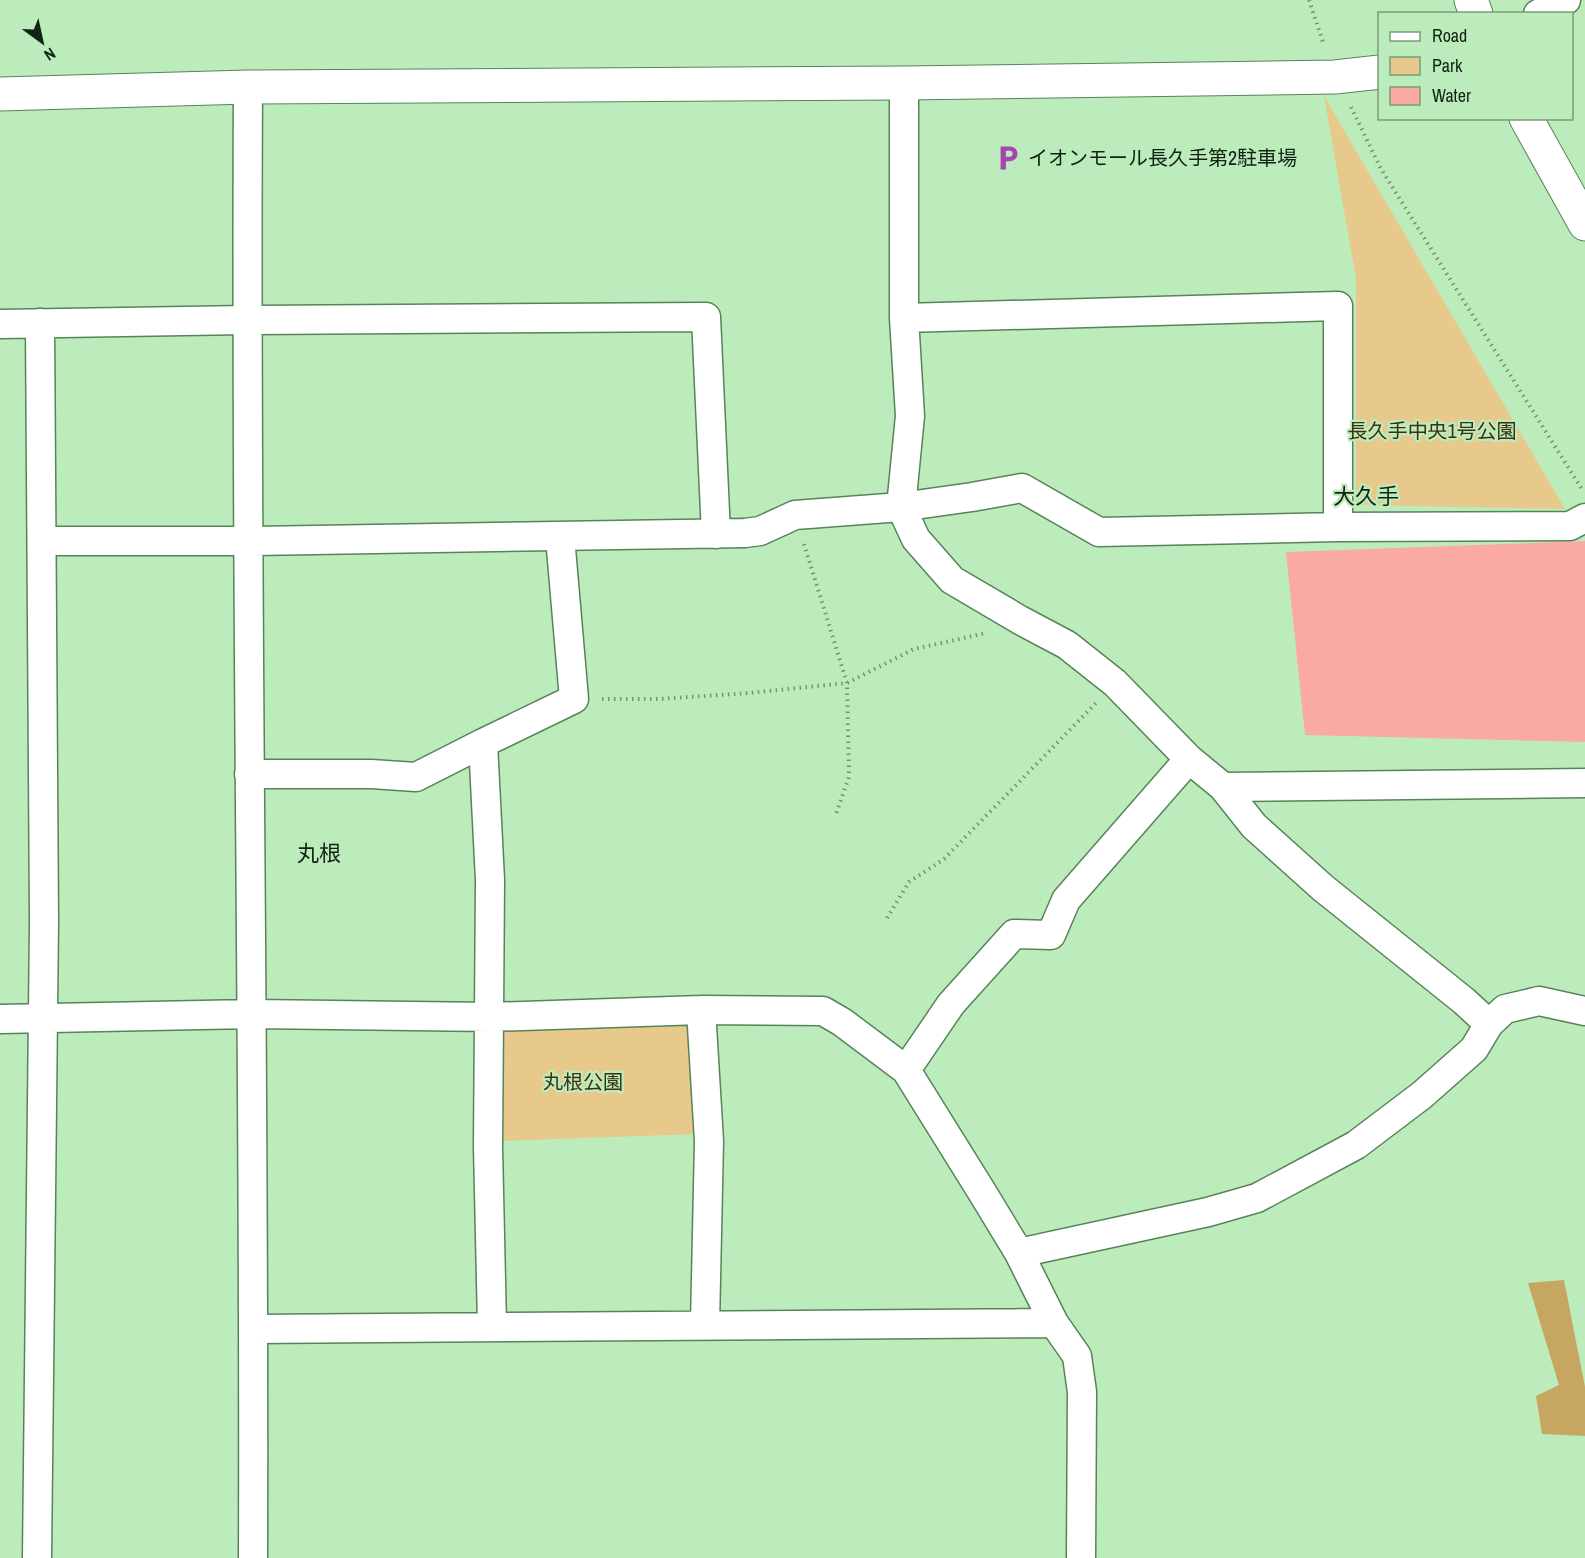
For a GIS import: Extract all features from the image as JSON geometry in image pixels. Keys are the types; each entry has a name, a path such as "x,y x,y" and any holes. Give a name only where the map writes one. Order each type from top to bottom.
{"street":[{"path":"1543,12 1566,0"},
{"path":"0,94 248,87 903,83 1335,77 1378,72"},
{"path":"903,83 904,318 910,416 901,507 916,540 952,579 1067,645 1115,683 1189,759 1223,787 1254,826 1323,888 1489,1024"},
{"path":"248,87 246,320 249,414 249,774 254,1329 253,1558"},
{"path":"1527,120 1585,224"},
{"path":"904,318 1338,306 1338,527"},
{"path":"0,324 706,317 716,534"},
{"path":"37,1558 42,1018 40,323"},
{"path":"42,541 248,542 716,534 760,531 795,515 901,507 1022,488 1099,532 1338,527 1570,526 1585,518"},
{"path":"249,774 371,774 416,777 574,699 560,537"},
{"path":"483,743 490,880 488,1147 492,1326"},
{"path":"906,1070 951,1004 1014,934 1051,935 1066,900 1189,759"},
{"path":"1223,787 1585,783"},
{"path":"1019,1253 1208,1212 1257,1198 1356,1145 1422,1095 1474,1048 1489,1024 1505,1009 1539,1001 1585,1011"},
{"path":"0,1019 251,1014 490,1017 701,1010 823,1011 842,1022 906,1070 1019,1253 1054,1323 1077,1356 1082,1392 1081,1558"},
{"path":"701,1010 708,1142 705,1325"},
{"path":"254,1329 1054,1323"}],"path":[{"path":"1309,0 1335,77 1381,169 1585,494"},
{"path":"795,515 847,683 849,777 836,814"},
{"path":"574,699 669,698 847,683 914,649 979,635 1020,620"},
{"path":"887,918 909,882 944,860 1115,683"}],"green space":[{"name":"長久手中央1号公園","path":"1324,96 1565,509 1356,505 1356,279"},
{"name":"丸根公園","path":"696,1023 698,1134 502,1141 501,1026"}],"shaded area":[{"path":"1564,1280 1585,1387 1585,1436 1542,1434 1536,1396 1559,1385 1528,1283"}],"water":[{"path":"1585,541 1585,742 1305,735 1286,552"}],"place":[{"name":"イオンモール長久手第2駐車場","path":"1008,158"}],"district":[{"name":"大久手","path":"1366,496"},
{"name":"丸根","path":"319,853"}]}
